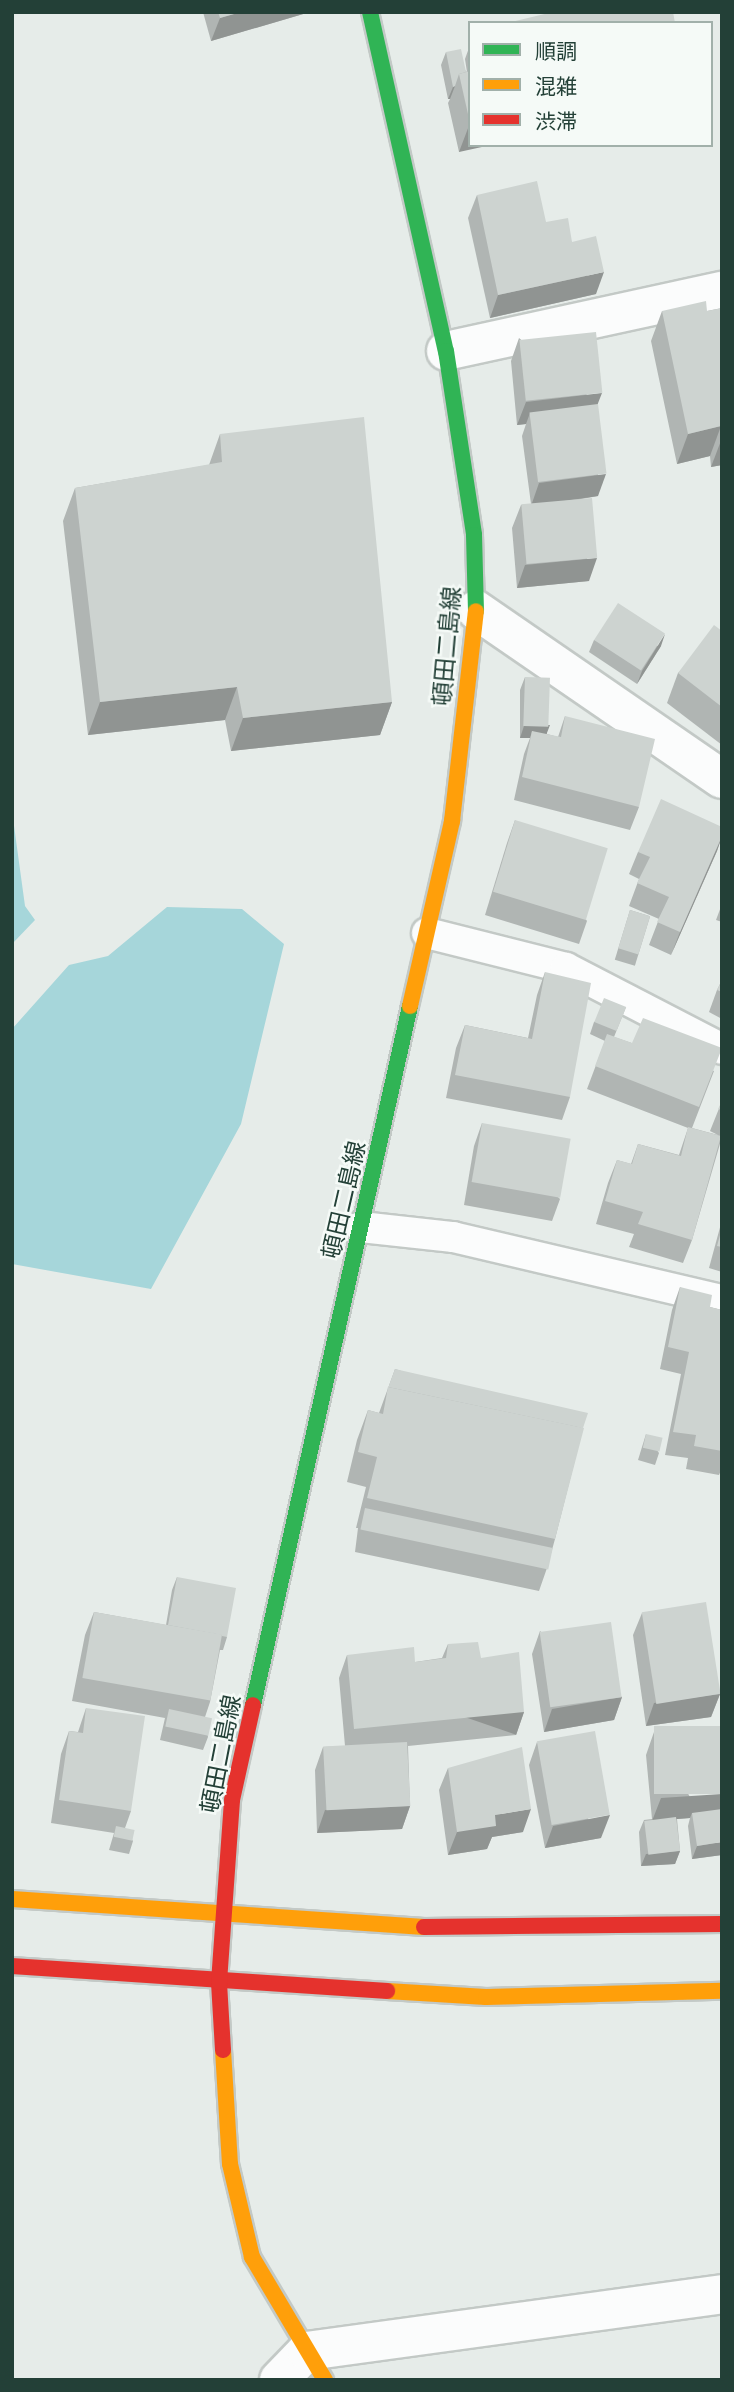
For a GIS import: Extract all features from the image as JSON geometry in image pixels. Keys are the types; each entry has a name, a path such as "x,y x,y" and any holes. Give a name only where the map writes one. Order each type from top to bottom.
{"main road":[{"name":"頓田二島線","path":"316,2365 252,2257 230,2164 219,1982 232,1800 452,821 476,610 474,535 446,351 370,12"},
{"path":"12,1899 487,1931 722,1924"},
{"path":"12,1966 219,1982 486,1997 722,1991"}],"street":[{"path":"446,351 722,291"},
{"path":"476,610 722,779"},
{"path":"279,2380 316,2365 722,2294"}],"lane":[{"path":"427,933 566,968 722,1049"},
{"path":"361,1227 453,1237 722,1300"}],"water":[{"path":"12,811 25,906 35,920 12,944"},
{"path":"167,907 242,909 284,944 241,1124 151,1289 12,1264 12,1029 69,965 108,956"}],"building":[{"path":"218,12 241,12 220,18"},
{"path":"553,12 673,12 675,21 515,21"},
{"path":"461,49 466,72 459,74 453,87 446,52"},
{"path":"468,72 468,114 459,74"},
{"path":"537,181 546,222 568,218 572,242 596,236 604,272 498,295 477,195"},
{"path":"706,301 707,311 722,308 722,436 721,426 688,434 662,311"},
{"path":"596,332 602,393 526,401 519,340"},
{"path":"598,404 607,473 538,482 530,412"},
{"path":"364,417 392,702 243,718 237,687 100,702 75,488 222,462 220,434"},
{"path":"592,498 597,558 526,564 521,504"},
{"path":"618,603 665,633 641,670 594,640"},
{"path":"714,625 722,631 722,707 678,673"},
{"path":"525,677 550,678 548,727 523,726"},
{"path":"565,716 655,739 639,807 522,777 532,731 561,737"},
{"path":"661,799 722,827 722,836 680,932 657,922 669,897 637,883 650,857 638,852"},
{"path":"515,820 608,848 586,920 493,892"},
{"path":"630,910 650,916 638,954 618,948"},
{"path":"545,972 591,983 570,1097 455,1075 465,1025 532,1039"},
{"path":"604,998 626,1007 617,1031 594,1022"},
{"path":"643,1018 722,1048 699,1107 595,1066 607,1034 632,1043"},
{"path":"482,1123 571,1139 560,1198 472,1182"},
{"path":"688,1127 721,1136 692,1240 638,1224 643,1212 605,1201 617,1160 632,1164 638,1144 681,1156"},
{"path":"722,1228 722,1247 717,1246"},
{"path":"680,1287 712,1295 710,1307 722,1310 722,1451 694,1446 696,1435 673,1432 689,1352 668,1347"},
{"path":"395,1369 588,1413 583,1428 388,1387"},
{"path":"388,1387 584,1428 555,1539 367,1498 377,1457 358,1452 368,1410 383,1414"},
{"path":"646,1434 663,1438 659,1451 643,1448"},
{"path":"365,1508 553,1548 548,1569 360,1530"},
{"path":"177,1577 236,1588 227,1637 168,1625"},
{"path":"706,1602 721,1694 656,1704 642,1612"},
{"path":"94,1612 222,1635 210,1701 82,1678"},
{"path":"611,1622 622,1697 550,1707 540,1632"},
{"path":"478,1642 481,1658 519,1652 524,1712 354,1729 347,1655 414,1647 415,1662 446,1658 448,1644"},
{"path":"86,1708 145,1716 131,1811 59,1800 69,1731 83,1733"},
{"path":"169,1709 212,1718 208,1736 165,1727"},
{"path":"654,1726 722,1726 722,1794 654,1794"},
{"path":"595,1731 610,1815 552,1825 537,1741"},
{"path":"407,1742 410,1806 326,1810 323,1746"},
{"path":"522,1747 531,1809 495,1815 496,1826 457,1832 448,1768"},
{"path":"722,1809 722,1842 697,1846 692,1813"},
{"path":"676,1817 680,1851 648,1855 644,1821"},
{"path":"116,1826 135,1830 132,1841 114,1837"}],"traffic: fast":[{"path":"370,12 446,351 474,535 476,611"},
{"path":"253,1705 410,1006"}],"traffic: slow":[{"path":"410,1006 452,821 476,611"},
{"path":"12,1899 424,1927"},
{"path":"387,1991 486,1997 722,1991"},
{"path":"223,2050 230,2164 252,2257 325,2380"}],"traffic: jam":[{"path":"223,2050 219,1982 232,1800 253,1705"},
{"path":"424,1927 722,1924"},
{"path":"12,1966 387,1991"}]}
